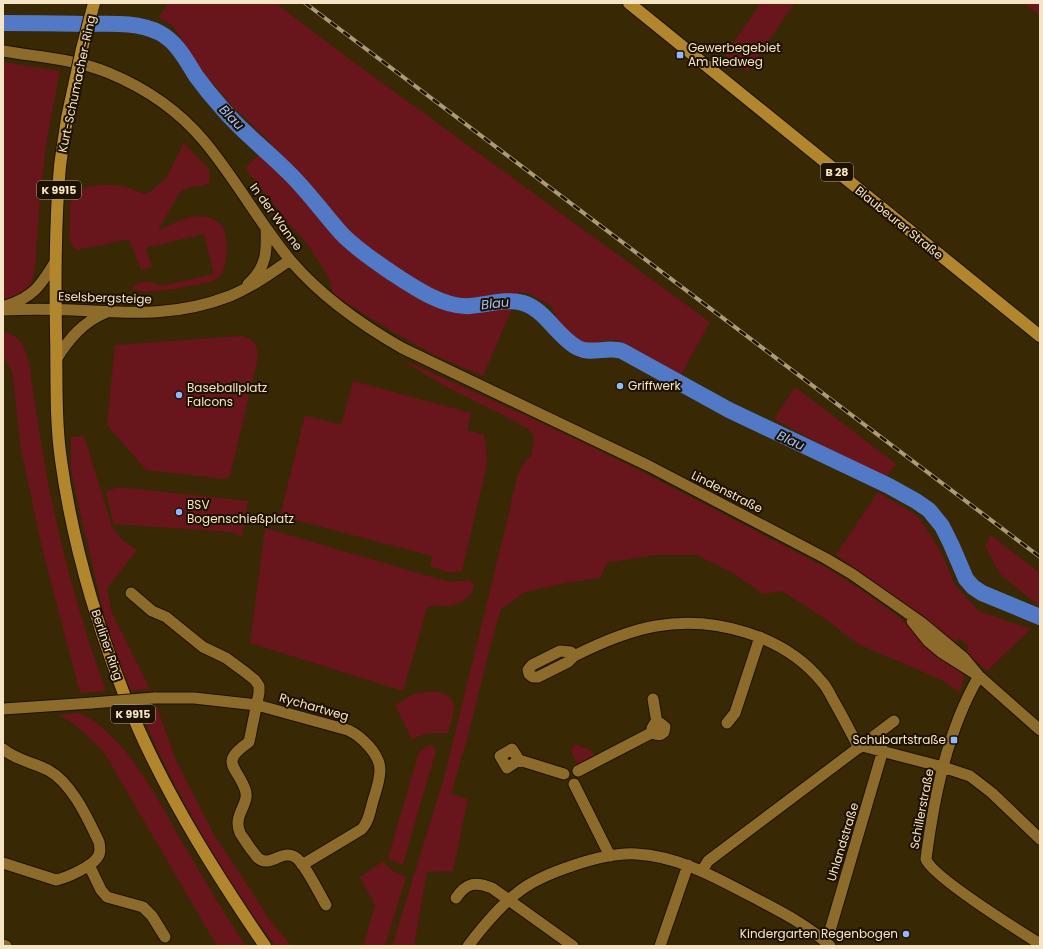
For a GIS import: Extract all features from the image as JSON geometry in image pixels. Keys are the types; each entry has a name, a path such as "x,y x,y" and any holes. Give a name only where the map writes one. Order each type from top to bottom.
{"main road":[{"name":"Kurt-Schumacher-Ring","path":"56,309 55,262 60,166 82,49 94,3"},
{"name":"Blaubeurer Straße","path":"629,3 1040,336"},
{"name":"Berliner Ring","path":"56,309 58,425 61,458 67,495 90,592 108,648 136,722 158,768 206,854 240,910 265,946"}],"street":[{"name":"In der Wanne","path":"3,51 90,66 109,73 152,96 173,111 203,140 223,165 290,260 323,295 350,316 381,336 420,357 532,410"},
{"path":"238,292 251,281 264,262 267,244 266,228"},
{"name":"Eselsbergsteige","path":"3,308 56,309 130,314 165,312 200,306 238,292 262,279 290,260"},
{"path":"3,308 20,301 34,292 44,281 55,262"},
{"path":"57,358 70,338 97,316 107,312"},
{"name":"Lindenstraße","path":"532,410 649,466 796,542 852,574 922,623 964,658 979,676 1040,730"},
{"path":"131,593 152,611 166,617 203,647 226,658 255,680 259,686 257,705 249,742 238,750 232,763 233,769 246,793 237,825 241,835 258,858 264,861 270,861 278,856 288,855 295,857 302,865 326,905"},
{"path":"574,656 614,637 660,625 689,624 735,629 760,637 782,649 812,670 823,682 860,747"},
{"path":"727,723 735,712 760,637"},
{"name":"Schillerstraße","path":"979,676 962,708 943,767 927,853 927,863 957,888 1006,923 1040,944"},
{"name":"Rychartweg","path":"3,709 154,698 194,698 257,705 348,730 357,734 363,739 379,762 380,768 380,777 366,825 354,834 302,865"},
{"path":"578,771 655,727 653,699"},
{"path":"702,871 708,861 894,721"},
{"path":"860,747 883,750 960,772 979,782 1040,838"},
{"path":"3,749 15,757 51,771 60,777 69,787 100,842 98,856 89,865 56,880 3,863"},
{"name":"Uhlandstraße","path":"827,943 883,750"},
{"path":"519,760 564,774"},
{"path":"564,774 569,768 574,768 578,771 580,778 574,784"},
{"path":"564,774 566,782 574,784 610,856"},
{"path":"468,946 518,891 536,880 568,868 610,856 636,854 658,857 688,865 702,871 794,919 827,943"},
{"path":"89,865 106,897 143,907 152,916 165,937"},
{"path":"660,946 688,865"},
{"path":"456,898 466,886 478,884 492,888 573,946"}],"shaded area":[{"path":"168,3 276,3 333,47 710,322 681,375 618,340 601,341 591,344 582,342 568,333 560,324 551,306 530,294 519,292 483,376 434,355 333,295 330,280 306,242 289,224 245,168 271,143 236,110 201,70 173,26 159,17"},
{"path":"761,3 795,3 747,72 725,55"},
{"path":"1024,3 1040,3 1040,16"},
{"path":"3,62 60,71 47,139 40,197 35,269 30,287 21,296 3,302"},
{"path":"184,143 209,169 209,183 201,186 186,188 182,191 178,195 158,231 187,218 200,216 217,221 221,224 227,244 223,272 218,278 210,282 175,289 145,292 133,290 135,285 143,282 150,282 161,286 214,274 204,234 146,248 152,267 141,270 129,239 76,250 72,244 69,232 71,200 77,192 98,185 122,187 149,193 166,178"},
{"path":"3,331 21,342 29,363 44,463 65,559 88,639 106,691 80,693 41,544 21,449 12,371 3,356"},
{"name":"Baseballplatz Falcons","path":"241,336 252,340 256,346 258,357 230,476 225,479 146,470 107,425 115,345"},
{"path":"404,360 542,423 633,467 829,569 862,590 899,617 912,629 926,648 961,671 964,677 960,692 942,680 858,644 824,618 782,591 763,594 733,573 697,555 654,555 607,563 600,578 566,583 525,592 501,609 451,794 468,799 453,871 427,872 414,946 392,946 444,778 517,478 521,467 527,459 531,457 534,438 530,430 445,386 408,364"},
{"path":"353,381 471,413 467,430 484,435 487,458 486,469 462,571 450,573 430,566 432,556 280,516 305,415 341,425"},
{"path":"795,387 896,464 884,479 774,419"},
{"path":"84,436 112,526 121,539 137,550 107,588 112,613 150,689 131,691 116,654 105,619 71,469 71,437"},
{"name":"BSV Bogenschießplatz","path":"118,487 248,501 242,537 232,532 114,524 106,492"},
{"path":"878,492 918,516 940,550 955,585 979,611 1031,629 987,671 966,652 969,647 959,638 955,643 836,555"},
{"path":"265,528 442,580 451,582 468,580 474,584 473,589 468,597 451,606 434,606 427,608 403,691 250,643"},
{"path":"991,535 1040,573 1040,607 1000,574 985,546"},
{"path":"433,691 442,693 452,700 454,710 449,730 447,733 428,733 412,739 395,705 411,695"},
{"path":"157,707 175,758 213,833 272,923 292,946 276,946 227,876 202,835 169,773 139,708"},
{"path":"80,713 113,737 127,752 151,788 213,894 246,946 217,946 105,754 78,728 60,715"},
{"path":"574,744 591,750 596,759 584,766 577,763 571,751"},
{"path":"432,745 436,751 403,864 392,861 388,858 419,752 426,746"},
{"path":"383,861 393,871 406,877 385,946 361,946 364,944 375,905 360,877"}],"waterway":[{"name":"Blau","path":"3,23 122,24 151,29 160,33 176,46 199,80 229,116 245,133 294,178 341,233 359,250 400,279 429,296 450,304 470,306 510,301 531,306 578,348 589,351 611,349 622,351 729,410 889,486 929,510 942,526 966,579 973,587 982,593 1040,617"}],"railway":[{"path":"305,3 1040,557"}],"place":[{"name":"Gewerbegebiet Am Riedweg","path":"680,55"},
{"name":"Griffwerk","path":"620,386"},
{"name":"Baseballplatz Falcons","path":"179,395"},
{"name":"BSV Bogenschießplatz","path":"179,512"},
{"name":"Schubartstraße","path":"954,740"},
{"name":"Kindergarten Regenbogen","path":"906,934"}]}
